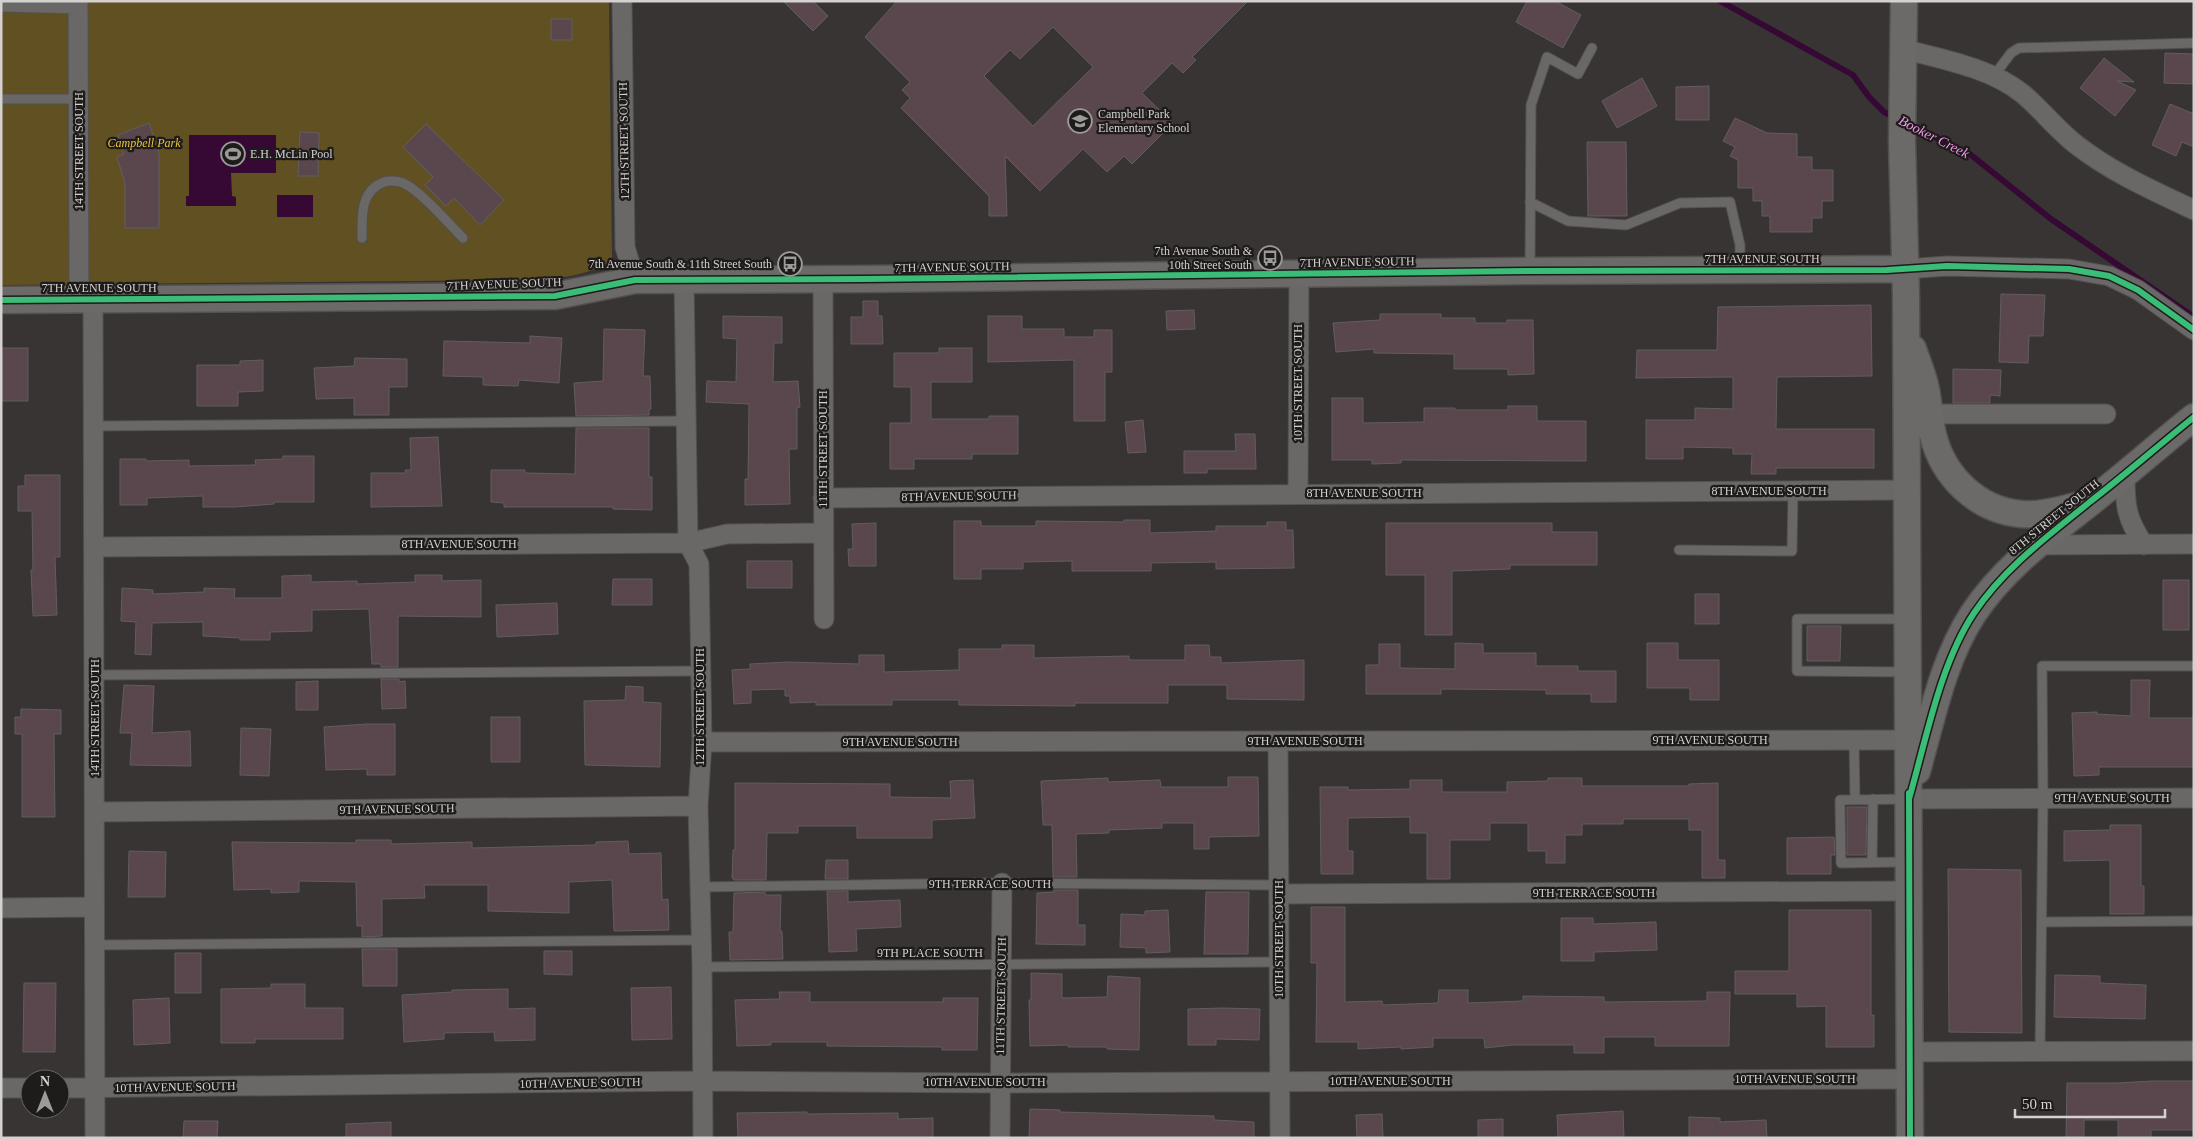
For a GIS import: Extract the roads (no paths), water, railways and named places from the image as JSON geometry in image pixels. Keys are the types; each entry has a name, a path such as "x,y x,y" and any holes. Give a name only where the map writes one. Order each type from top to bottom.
{"main road":[{"path":"1904,1 1902,142 1906,270 1910,1138"},
{"name":"7TH AVENUE SOUTH","path":"1,300 555,296 635,280 684,279 1530,271 1906,270"},
{"path":"1906,296 1913,348 1925,386 1933,434 1940,456 1951,475 1978,500 1993,507 2020,514 2049,512 2090,503"},
{"name":"8TH STREET SOUTH","path":"1909,799 1941,686 1954,651 1973,614 2000,579 2034,545 2125,475 2192,418"}],"street":[{"name":"12TH STREET SOUTH","path":"622,1 625,247 635,280"},
{"name":"14TH STREET SOUTH","path":"1,2 78,2 79,99 86,299 94,426 95,1138"},
{"path":"1903,49 1952,61 1993,77 2023,94 2078,146 2106,165 2194,210"},
{"path":"1906,270 1947,266 2069,269 2109,276 2138,290 2194,330"},
{"name":"10TH STREET SOUTH","path":"1298,493 1299,274"},
{"name":"12TH STREET SOUTH","path":"684,279 688,543 699,564 702,742 698,806 702,940 703,1138"},
{"name":"11TH STREET SOUTH","path":"823,279 824,618"},
{"path":"1906,431 1930,414 2106,414"},
{"path":"2125,475 2125,504 2132,526 2144,545"},
{"name":"8TH AVENUE SOUTH","path":"823,498 1906,490"},
{"name":"8TH AVENUE SOUTH","path":"95,547 688,543 727,534 823,533"},
{"path":"2034,545 2194,544"},
{"name":"10TH STREET SOUTH","path":"1278,740 1280,1138"},
{"name":"9TH AVENUE SOUTH","path":"702,742 1908,740"},
{"name":"9TH AVENUE SOUTH","path":"1909,799 2194,798"},
{"name":"9TH AVENUE SOUTH","path":"95,812 698,806"},
{"name":"11TH STREET SOUTH","path":"1000,1138 1002,884"},
{"name":"9TH TERRACE SOUTH","path":"1279,890 1910,891"},
{"path":"1,908 94,907"},
{"path":"1910,1052 2194,1051"},
{"name":"10TH AVENUE SOUTH","path":"70,1088 702,1081 1000,1083 1910,1079"},
{"path":"1,1088 20,1088"}],"lane":[{"path":"1993,77 2011,53 2019,48 2194,43"},
{"path":"1530,271 1532,105 1547,57 1578,74 1592,48"},
{"path":"1,100 79,99"},
{"path":"362,238 362,215 366,195 376,185 388,181 403,183 416,191 463,238"},
{"path":"1530,202 1568,221 1626,225 1680,203 1730,202 1740,244 1740,271"},
{"path":"94,426 686,421"},
{"path":"1679,550 1792,551 1793,490"},
{"path":"1908,619 1797,619 1797,671 1908,672"},
{"path":"2040,1052 2043,798 2042,666 2194,666"},
{"path":"95,675 700,671"},
{"path":"1854,740 1855,799"},
{"path":"1872,862 1873,799"},
{"path":"1909,799 1840,800 1841,862 1910,862"},
{"name":"9TH TERRACE SOUTH","path":"701,887 1002,884 1279,890"},
{"path":"2042,922 2194,921"},
{"path":"94,945 702,940"},
{"name":"9TH PLACE SOUTH","path":"702,967 1278,962"}],"waterway":[{"name":"Booker Creek","path":"1720,1 1853,75 1869,97 1884,112 1896,118"},
{"name":"Booker Creek","path":"1909,124 1971,155 2051,219 2194,317"}],"place":[{"name":"Campbell Park Elementary School","path":"1080,121"},
{"name":"E.H. McLin Pool","path":"233,154"},
{"name":"7th Avenue South & 10th Street South","path":"1270,258"},
{"name":"7th Avenue South & 11th Street South","path":"790,264"}],"park label":[{"name":"Campbell Park","path":"144,143"}]}
